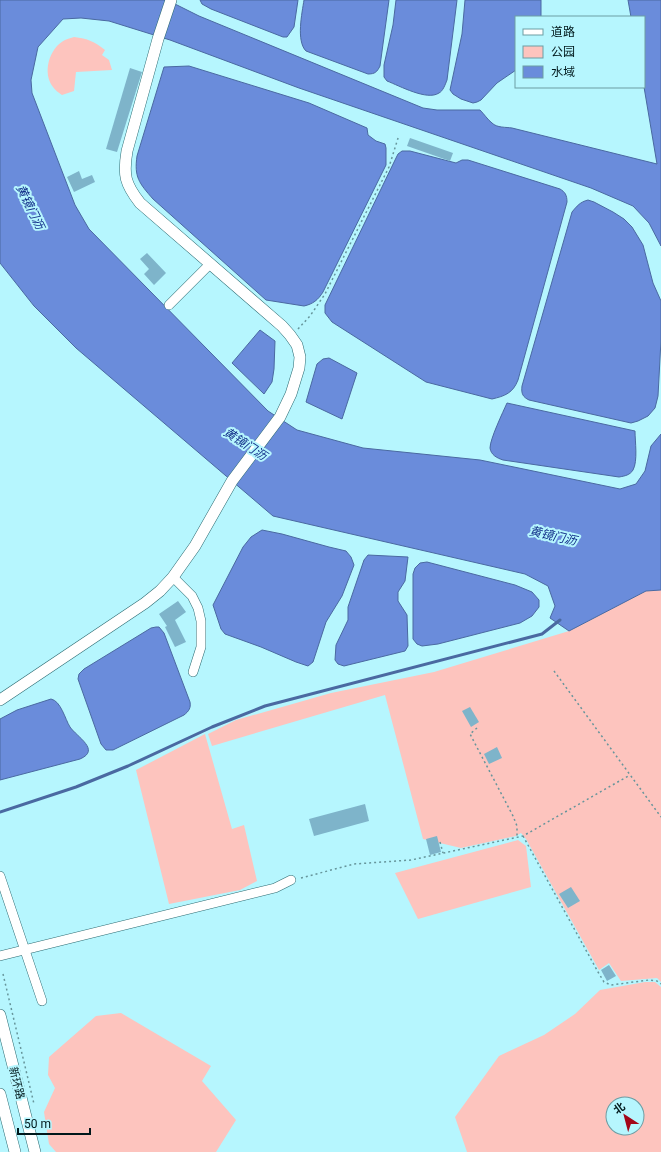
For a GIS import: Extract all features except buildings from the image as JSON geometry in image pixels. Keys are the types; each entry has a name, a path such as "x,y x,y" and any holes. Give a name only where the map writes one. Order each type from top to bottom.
{"street":[{"path":"0,700 145,603 160,591 173,577 195,546 232,482 280,417 291,394 299,368 300,357 297,345 290,335 140,203 132,193 126,180 124,165 127,151 158,39 171,0"},
{"path":"170,305 210,264"},
{"path":"173,577 192,596 198,608 201,621 201,647 193,672"},
{"path":"0,876 42,1001"},
{"path":"0,956 275,888 291,880"},
{"name":"新环路","path":"0,1015 35,1152"},
{"name":"新环路","path":"0,1094 15,1152"}],"path":[{"path":"290,335 310,316 325,294 390,167 399,135"},
{"path":"554,671 661,817"},
{"path":"477,728 470,734 513,816 517,826 517,838"},
{"path":"291,880 354,864 411,860 517,838 630,775"},
{"path":"523,836 604,982 611,984 653,980 661,984"},
{"path":"440,842 443,854"},
{"path":"3,974 35,1106"}],"green space":[{"path":"74,37 91,41 105,50 102,55 109,60 112,70 76,72 74,91 62,95 53,87 50,81 48,75 49,61 51,55 59,44"},
{"path":"661,590 661,982 657,978 621,981 609,963 599,970 526,839 521,833 516,836 461,848 423,839 385,695 212,746 208,734 236,720 331,693 434,672 569,631 646,591"},
{"path":"205,734 232,829 244,825 257,881 240,890 169,904 136,770"},
{"path":"518,840 526,846 531,887 418,919 395,873"},
{"path":"645,982 655,982 661,987 661,1152 467,1152 455,1117 499,1056 544,1035 575,1014 600,990"},
{"path":"121,1013 211,1066 202,1081 236,1120 216,1152 56,1152 49,1144 44,1112 55,1088 48,1075 49,1057 96,1016"}],"water":[{"name":"黄镜门沥","path":"0,0 167,0 199,16 423,108 437,110 480,110 490,122 496,126 512,128 657,164 644,88 645,16 631,16 628,0 661,0 661,246 649,223 633,206 591,188 299,88 170,40 109,21 81,18 63,19 38,47 31,80 32,93 75,205 89,229 268,411 297,430 363,448 480,460 620,489 636,484 645,471 651,446 661,434 661,590 646,591 569,631 550,618 555,606 548,586 525,574 273,516 76,348 34,306 0,263"},
{"path":"200,0 298,0 294,27 287,37 283,37 211,9 202,4"},
{"path":"304,0 389,0 380,66 377,71 368,74 306,51 301,41 300,34"},
{"path":"396,0 457,0 447,80 443,89 439,93 434,95 421,94 387,81 384,77 384,65 393,25"},
{"path":"465,0 541,0 541,16 515,16 515,71 497,83 481,100 473,103 461,99 450,90 462,34"},
{"path":"189,66 309,103 367,128 368,135 376,141 385,144 386,165 323,292 313,303 304,306 266,300 153,199 141,184 136,169 137,156 164,67"},
{"path":"402,151 410,151 456,163 462,160 468,160 560,189 566,196 567,202 518,380 511,391 501,397 492,399 426,382 332,322 325,313 325,305 398,154"},
{"path":"588,200 613,212 624,219 632,227 643,245 653,283 661,301 661,340 658,396 655,408 648,416 631,423 529,400 522,393 522,386 572,212 581,203"},
{"path":"260,330 275,341 272,382 264,394 232,363"},
{"path":"329,358 357,373 342,419 306,402 317,364 323,359"},
{"path":"507,403 635,431 636,456 635,466 632,472 625,476 619,477 503,460 497,457 493,454 490,448 492,438"},
{"path":"262,530 346,551 351,557 354,565 342,596 326,622 313,662 308,666 225,634 221,629 213,605 243,547 251,537"},
{"path":"368,555 408,557 405,581 398,592 398,601 407,615 408,646 405,651 344,666 338,664 335,660 336,645 348,620 348,607 364,560"},
{"path":"427,562 515,585 532,592 539,600 539,607 532,616 520,623 438,644 422,646 417,644 413,639 413,574 415,568 420,563"},
{"path":"159,627 164,633 190,702 189,709 184,715 113,750 106,750 101,744 78,679 79,674 84,669 151,628"},
{"path":"51,699 57,703 70,727 86,743 88,752 80,759 0,780 0,719 17,710"}],"waterway":[{"path":"0,812 76,787 128,766 212,727 265,706 542,634 560,620"}]}
